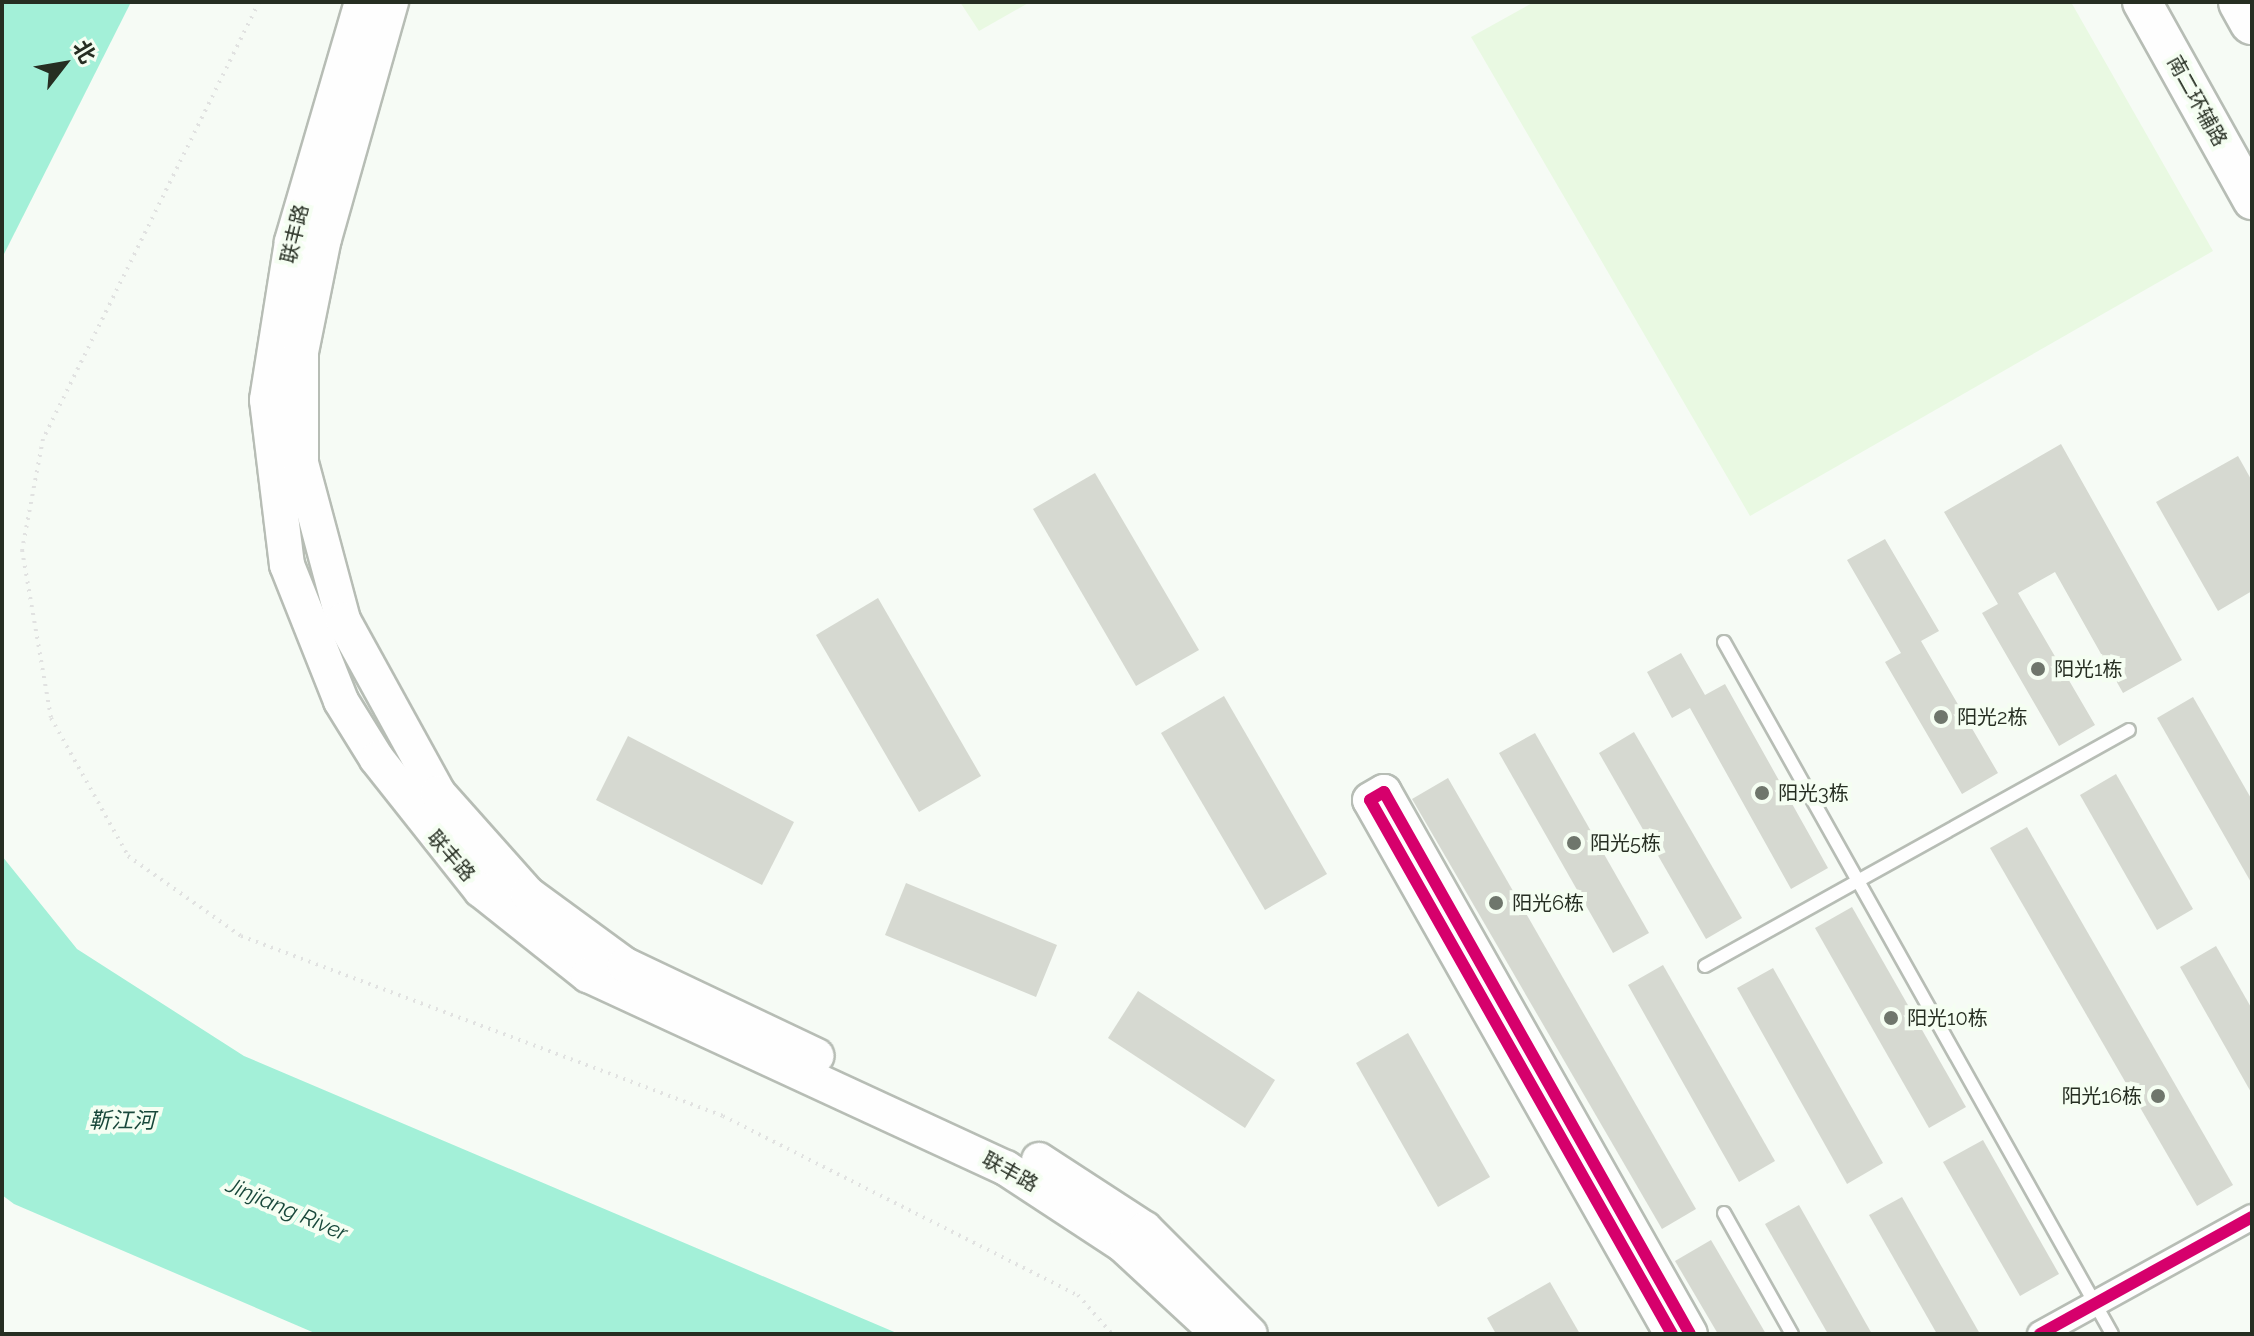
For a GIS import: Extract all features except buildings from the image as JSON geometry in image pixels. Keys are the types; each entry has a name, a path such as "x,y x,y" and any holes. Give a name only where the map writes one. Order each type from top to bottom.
{"highway":[{"path":"2241,2 2252,22"}],"main road":[{"name":"联丰路","path":"362,2 292,242 267,400 287,565 341,701 377,759 481,890 588,975 1006,1168 1123,1245 1219,1334"},
{"name":"联丰路","path":"391,2 310,297 297,408 319,546 343,620 404,742 479,845 573,933 676,991 1031,1156 1145,1229 1250,1334"},
{"name":"南二环辅路","path":"2142,2 2252,200"},
{"path":"1672,1334 1370,800 1384,792 1690,1334"}],"street":[{"path":"2040,1334 2252,1217"}],"lane":[{"path":"1724,642 2112,1334"},
{"path":"1705,966 2129,730"},
{"path":"1724,1213 1792,1334"}],"shaded area":[{"path":"960,2 1030,2 979,31"},
{"path":"1534,2 2071,2 2213,251 1750,516 1471,37"}],"water":[{"path":"2,2 131,2 2,258"},
{"name":"靳江河","path":"2,856 77,949 244,1056 899,1334 317,1334 14,1204 2,1195"}],"cycle path":[{"path":"1672,1334 1370,800 1384,792 1690,1334"},
{"path":"2040,1334 2252,1217"}],"place":[{"name":"阳光1栋","path":"2038,669"},
{"name":"阳光2栋","path":"1941,717"},
{"name":"阳光3栋","path":"1762,793"},
{"name":"阳光5栋","path":"1574,843"},
{"name":"阳光6栋","path":"1496,903"},
{"name":"阳光10栋","path":"1891,1018"},
{"name":"阳光16栋","path":"2158,1096"}],"water label":[{"name":"Jinjiang River","path":"287,1209"}]}
